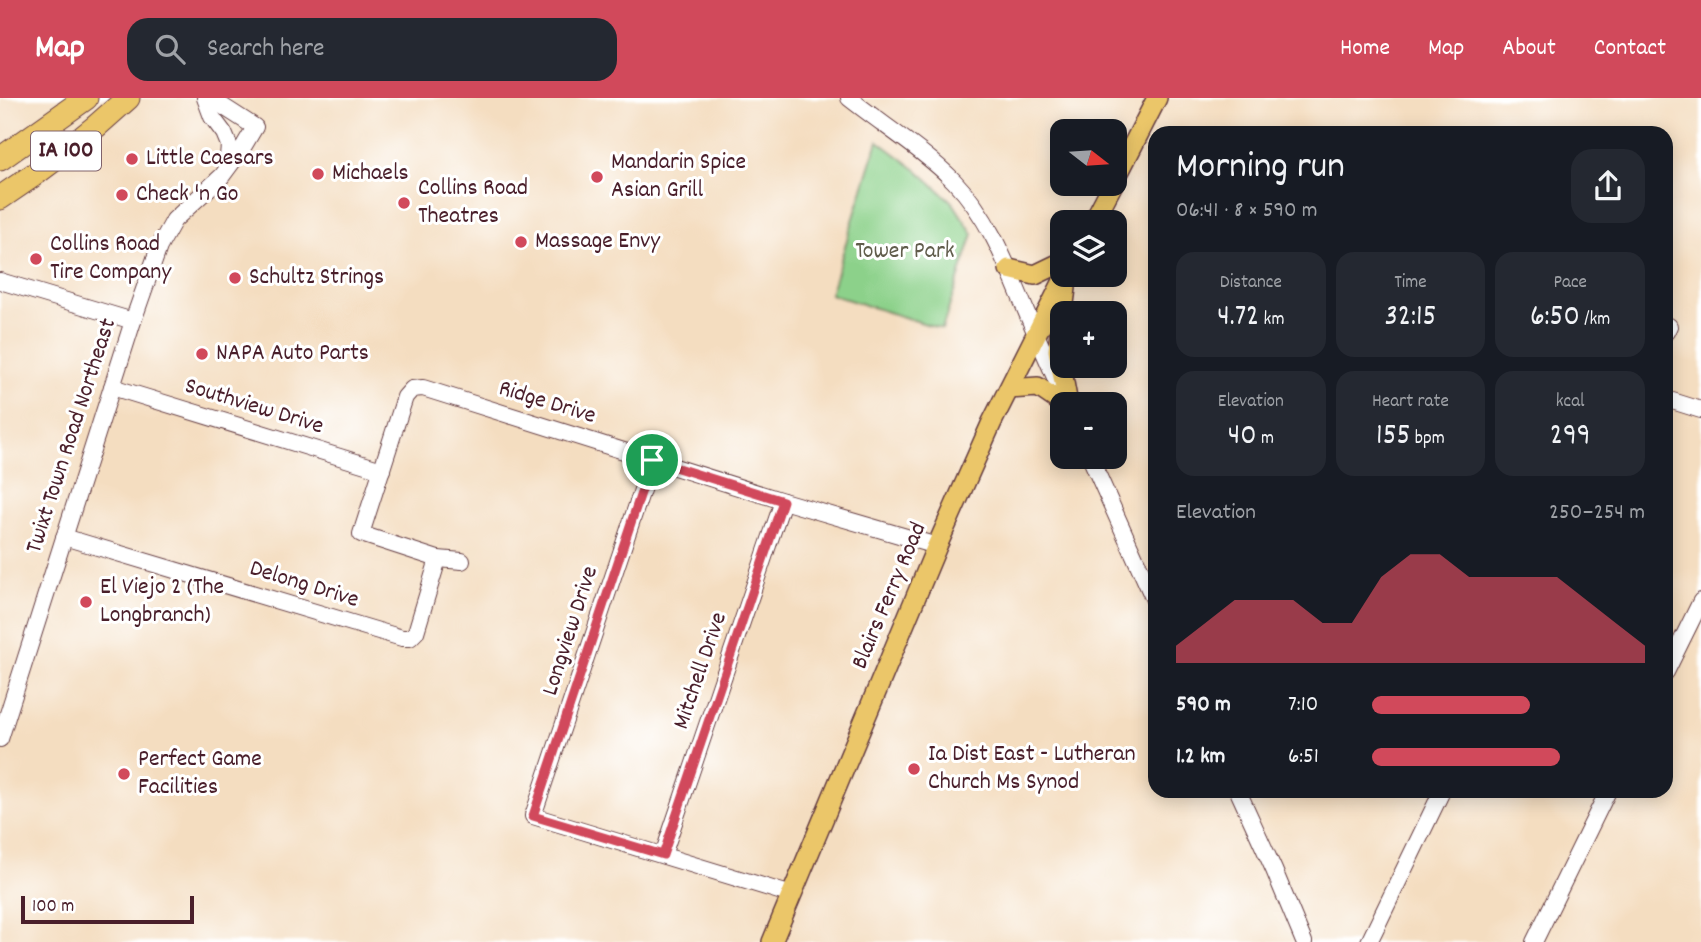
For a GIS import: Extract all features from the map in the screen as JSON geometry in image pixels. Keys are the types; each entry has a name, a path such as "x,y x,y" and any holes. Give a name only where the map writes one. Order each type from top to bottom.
{"highway":[{"name":"IA 100","path":"0,159 86,98"},
{"name":"IA 100","path":"0,198 30,179 128,98"}],"main road":[{"path":"1127,157 1157,98"},
{"path":"1010,269 1035,275 1050,268"},
{"name":"Blairs Ferry Road","path":"772,942 937,546 992,422 1061,287"},
{"path":"1064,392 1058,350 1065,287"},
{"path":"1009,390 1038,387 1050,394"}],"street":[{"name":"Twixt Town Road Northeast","path":"207,98 212,117 229,145 226,170"},
{"name":"Twixt Town Road Northeast","path":"0,739 159,247 174,220 226,170 255,127 207,98"},
{"path":"858,101 952,179 970,200 1010,269 1061,392"},
{"path":"0,281 133,321"},
{"name":"Southview Drive","path":"112,387 382,470"},
{"name":"Ridge Drive","path":"438,559 361,534 404,397 412,389 423,388 783,501 937,546"},
{"path":"1673,401 1701,410"},
{"name":"Longview Drive","path":"652,460 533,816 663,855"},
{"path":"1095,469 1148,586"},
{"name":"Mitchell Drive","path":"663,855 783,501"},
{"name":"Delong Drive","path":"64,537 402,638 410,638 416,632 438,559"},
{"path":"438,559 462,561"},
{"path":"1673,658 1701,601"},
{"path":"1241,798 1304,942"},
{"path":"1368,942 1439,798"},
{"path":"1534,942 1605,798"},
{"path":"663,855 792,895"}],"green space":[{"name":"Tower Park","path":"878,141 918,171 953,203 973,234 942,329 830,294"}],"place":[{"name":"Little Caesars","path":"132,159"},
{"name":"Michaels","path":"318,174"},
{"name":"Mandarin Spice Asian Grill","path":"597,177"},
{"name":"Check 'n Go","path":"122,195"},
{"name":"Collins Road Theatres","path":"404,203"},
{"name":"Massage Envy","path":"521,242"},
{"name":"Collins Road Tire Company","path":"36,259"},
{"name":"Schultz Strings","path":"235,278"},
{"name":"NAPA Auto Parts","path":"202,354"},
{"name":"El Viejo 2 (The Longbranch)","path":"86,602"},
{"name":"Ia Dist East - Lutheran Church Ms Synod","path":"914,769"},
{"name":"Perfect Game Facilities","path":"124,774"}],"route":[{"path":"652,460 783,501 663,855 533,816 652,460"}]}
